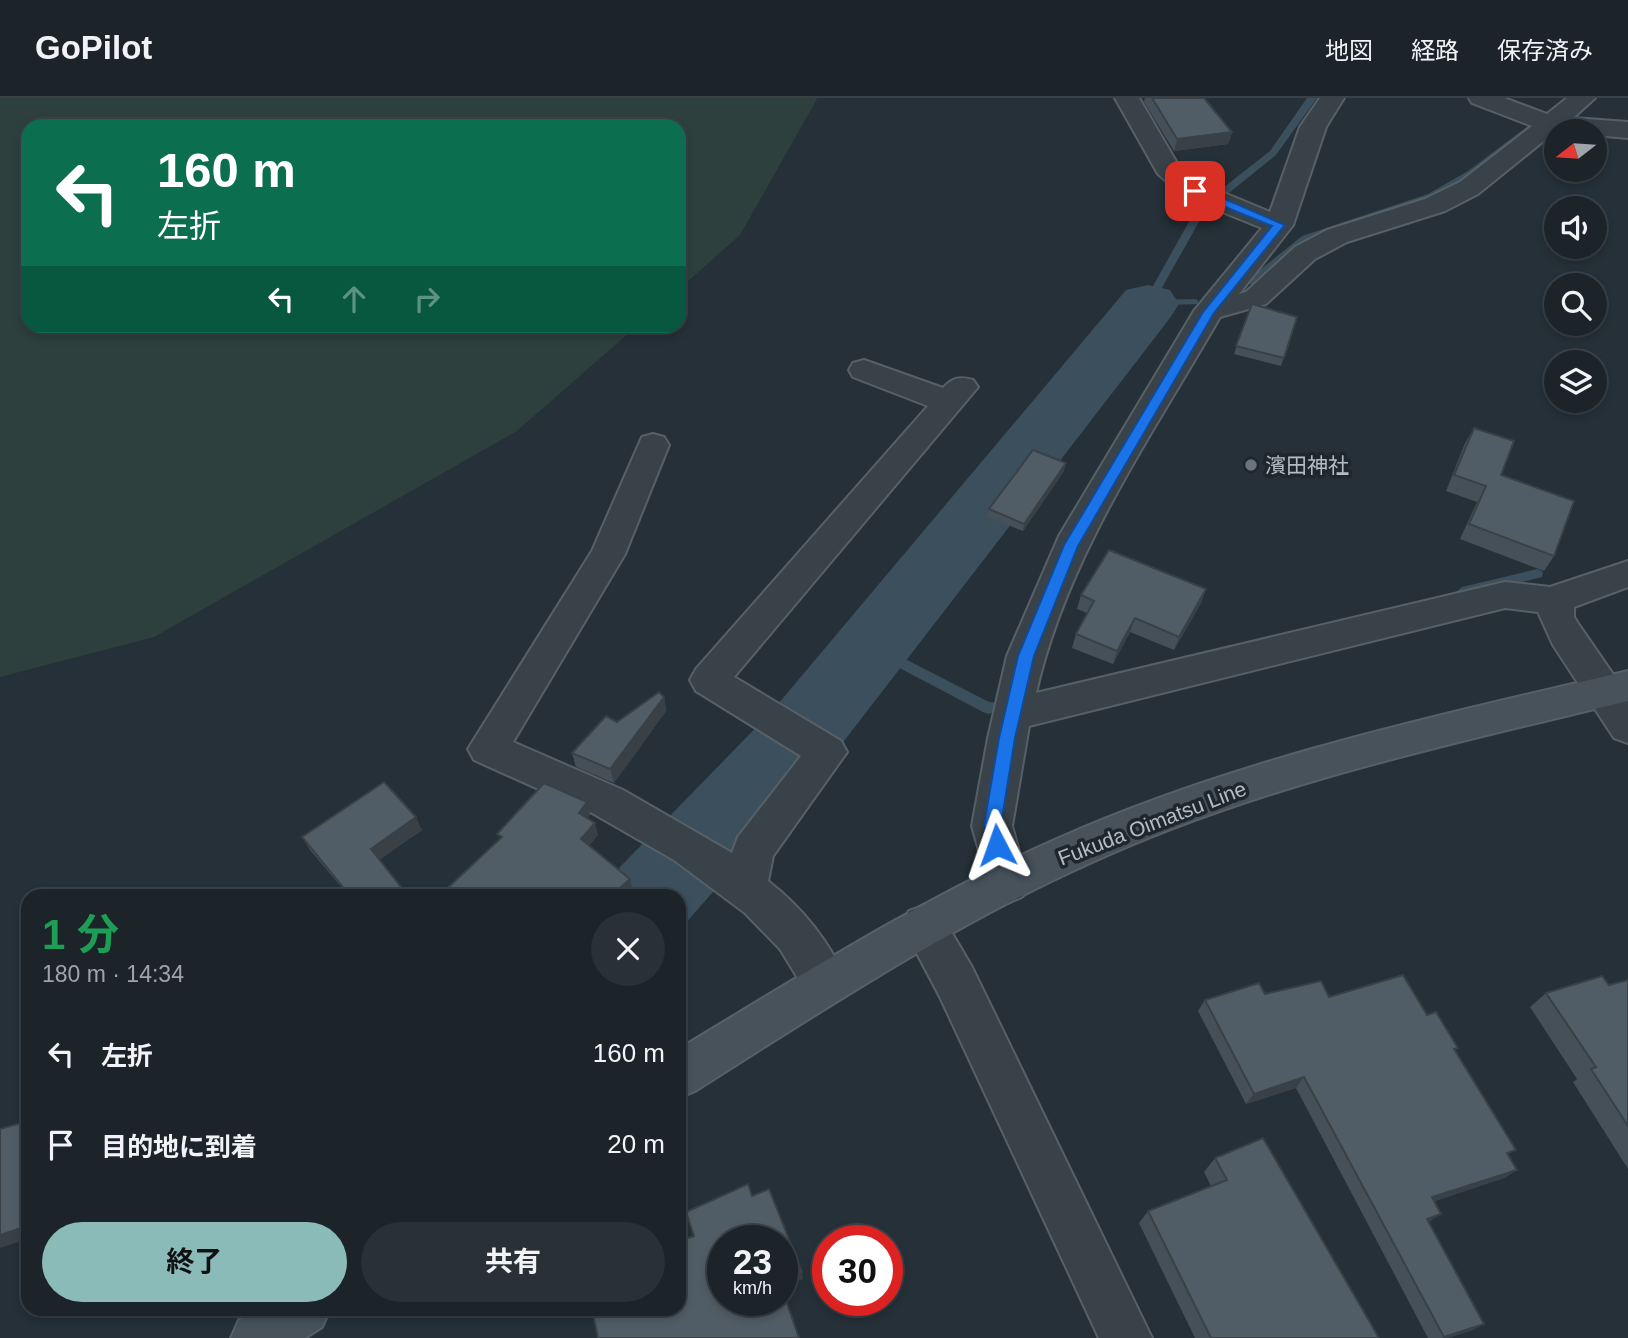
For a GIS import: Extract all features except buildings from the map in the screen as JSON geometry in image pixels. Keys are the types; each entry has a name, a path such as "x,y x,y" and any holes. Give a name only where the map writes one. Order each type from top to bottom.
{"main road":[{"name":"Fukuda Oimatsu Line","path":"686,1071 924,925 1099,841 1209,798 1318,762 1528,708 1616,689"},
{"path":"257,1338 293,1316"}],"street":[{"path":"1127,98 1151,145 1167,168 1195,191 1279,225"},
{"path":"1007,884 992,825 1007,738 1026,656 1071,545 1209,312 1279,225 1313,127 1332,98"},
{"path":"1480,98 1544,122"},
{"path":"1556,119 1583,98"},
{"path":"1607,128 1628,130"},
{"path":"1209,312 1256,298 1305,253 1337,236 1436,205 1469,188 1544,129"},
{"path":"733,877 827,752 709,680 956,394 864,370"},
{"path":"653,445 608,554 488,748 579,786 733,877 792,932 826,983"},
{"path":"1014,713 1505,594 1556,601 1568,592 1627,571"},
{"path":"1556,601 1556,617 1616,689 1628,727"},
{"path":"924,925 962,994 1126,1338"}],"green space":[{"path":"0,98 817,99 740,235 686,283 686,119 21,119 21,333 629,333 517,431 154,637 0,677"}],"waterway":[{"path":"1194,302 1148,304 1200,211 1273,153 1312,98"},
{"path":"1250,282 1306,238 1431,196 1471,173 1532,126"},
{"path":"658,889 802,734 1148,304"},
{"path":"1462,592 1537,574"},
{"path":"872,647 988,708 993,707"}],"place":[{"name":"濱田神社","path":"1251,465"}],"route":[{"path":"997,845 992,825 1007,738 1026,656 1071,545 1209,312 1279,225 1195,191"}]}
